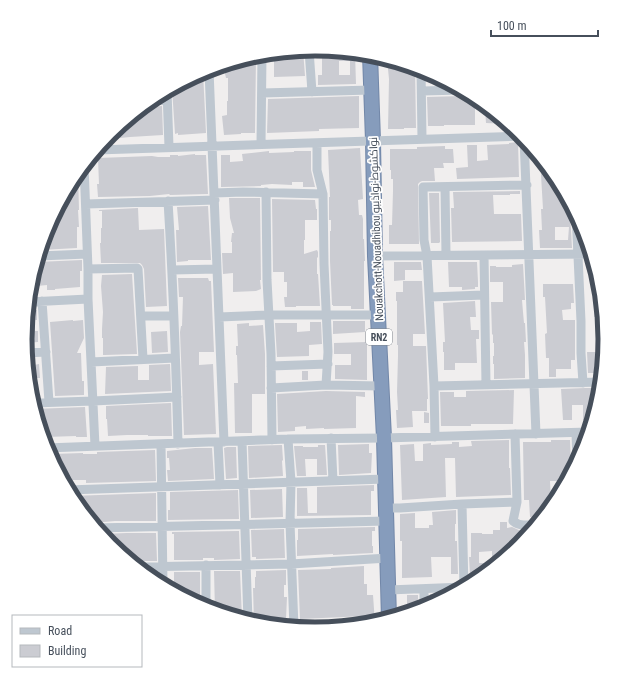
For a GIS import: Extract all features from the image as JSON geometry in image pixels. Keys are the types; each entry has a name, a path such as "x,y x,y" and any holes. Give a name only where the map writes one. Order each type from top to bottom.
{"highway":[{"name":"Nouakchott-Nouadhibou نواكشوط-نواذيبو","path":"370,61 389,613"}],"street":[{"path":"309,56 312,92"},
{"path":"261,144 262,61"},
{"path":"209,77 219,318 221,442 220,485"},
{"path":"421,77 422,139"},
{"path":"262,94 371,90"},
{"path":"422,91 450,90"},
{"path":"167,98 169,147"},
{"path":"105,150 514,137"},
{"path":"317,143 317,170 323,194 328,364 326,385"},
{"path":"524,147 527,185 536,434"},
{"path":"85,176 88,299 95,446"},
{"path":"435,436 430,297 427,256 424,240 422,189 424,187 527,185"},
{"path":"445,187 446,255"},
{"path":"86,204 168,201 266,192 323,194"},
{"path":"266,192 272,440"},
{"path":"168,201 178,444"},
{"path":"577,231 583,383"},
{"path":"45,256 87,254"},
{"path":"376,256 586,254"},
{"path":"484,255 486,385"},
{"path":"88,269 138,269 143,359"},
{"path":"172,270 217,269"},
{"path":"430,297 484,294"},
{"path":"34,302 88,299"},
{"path":"42,301 49,402"},
{"path":"219,318 269,315 378,314"},
{"path":"141,316 173,316"},
{"path":"33,352 46,352"},
{"path":"91,362 175,358"},
{"path":"271,366 328,364"},
{"path":"434,386 596,382"},
{"path":"271,388 326,385 381,386"},
{"path":"39,403 177,397"},
{"path":"54,448 288,439 583,432"},
{"path":"576,433 577,449"},
{"path":"515,434 517,502 513,521 520,525 530,524"},
{"path":"331,438 332,481"},
{"path":"288,439 291,482 290,523 294,622"},
{"path":"242,441 248,615"},
{"path":"161,444 163,578"},
{"path":"75,490 384,480"},
{"path":"104,528 290,523 386,515 400,508 517,502"},
{"path":"462,504 464,581"},
{"path":"146,566 291,564 388,558"},
{"path":"206,565 206,601"},
{"path":"388,590 451,588"},
{"path":"424,589 424,601"}],"building":[{"path":"322,56 355,58 356,84 318,85 318,75 322,75","holes":["339,61 350,61 350,75 339,75"]},
{"path":"304,57 305,76 274,77 274,59"},
{"path":"256,62 255,133 224,135 222,116 227,115 228,101 228,78 226,78 224,71"},
{"path":"388,66 415,74 416,128 388,129 389,79"},
{"path":"203,79 206,133 175,134 172,95"},
{"path":"359,96 359,128 267,133 268,99"},
{"path":"460,96 478,108 475,108 475,125 428,126 427,97"},
{"path":"162,106 163,135 117,137 143,115 154,107"},
{"path":"485,113 499,124 486,123"},
{"path":"518,142 519,177 457,179 456,168 468,167 467,145 477,145 477,161 488,160 487,145"},
{"path":"445,146 445,149 453,149 454,163 443,163 444,168 434,168 435,181 422,181 418,184 419,244 389,244 389,225 392,225 393,191 393,179 391,179 390,170 390,149 417,149 417,147"},
{"path":"360,148 363,199 358,200 359,215 362,215 363,219 365,261 364,309 351,309 351,306 332,305 328,150"},
{"path":"269,151 269,153 311,151 311,170 315,187 303,187 303,182 292,182 292,185 272,184 261,186 221,187 221,155 230,155 230,162 243,161 242,154"},
{"path":"195,154 206,155 208,194 98,197 98,158 178,156"},
{"path":"541,168 570,214 572,248 540,248 539,230 542,230 541,209 543,209","holes":["555,227 569,227 568,240 555,240"]},
{"path":"78,185 79,227 77,227 77,248 47,250 61,214"},
{"path":"520,191 520,194 493,195 494,214 521,214 522,241 452,242 451,208 454,208 453,192"},
{"path":"429,193 439,193 439,243 431,243"},
{"path":"229,198 260,198 261,289 256,291 233,292 233,273 223,274 222,253 232,253 231,242 232,233 234,233 230,218"},
{"path":"272,199 315,200 317,220 305,220 304,254 317,250 318,252 317,274 320,306 285,307 284,297 287,297 287,282 284,282 284,272 273,272"},
{"path":"208,206 211,260 188,260 177,262 176,230 179,230 177,207"},
{"path":"138,208 139,230 164,229 167,306 146,307 144,269 140,263 101,263 100,243 102,211 99,210"},
{"path":"82,260 80,287 47,290 47,285 37,286 36,289 43,262"},
{"path":"394,262 421,262 422,270 405,270 405,280 394,281"},
{"path":"448,262 477,262 478,287 475,287 475,289 462,290 462,287 449,287"},
{"path":"523,264 525,300 522,300 526,342 524,342 525,378 494,379 494,343 493,334 492,335 491,302 503,302 503,282 490,282 490,266 512,267 512,265"},
{"path":"132,274 137,354 103,355 102,275"},
{"path":"178,278 208,278 209,281 211,281 214,352 199,352 199,365 213,364 216,434 184,435 180,332 182,326 183,297 179,297"},
{"path":"403,281 422,281 425,334 413,334 413,346 426,346 428,399 427,411 412,411 413,427 397,428 396,410 398,410 398,345 396,292 403,292"},
{"path":"543,284 573,284 574,303 571,303 571,309 562,310 563,320 575,320 575,360 571,360 571,369 556,369 556,377 549,377 549,358 546,358 545,334 547,333"},
{"path":"475,301 476,317 470,317 471,330 479,330 479,339 476,339 477,363 455,363 455,370 444,370 443,342 445,342 443,303"},
{"path":"597,302 599,340 598,362 596,362 596,373 588,373 587,352 598,352 596,317 594,317 594,308 597,308"},
{"path":"34,310 37,310 35,331 38,331 38,342 32,343"},
{"path":"83,320 84,338 77,353 81,353 84,395 55,396 50,322"},
{"path":"333,321 365,321 365,332 333,334"},
{"path":"310,322 321,322 322,344 309,345 309,356 277,357 275,323 297,323 297,332 310,331"},
{"path":"249,323 249,326 263,325 265,394 252,394 252,433 235,433 234,383 238,383 236,355 236,346 238,346 237,324"},
{"path":"167,331 168,352 152,353 151,332"},
{"path":"367,342 367,380 335,379 335,365 351,365 351,354 334,354 334,343"},
{"path":"33,361 34,365 39,364 40,378 34,378"},
{"path":"170,364 171,391 105,394 106,367 138,366 138,380 149,380 149,365"},
{"path":"302,371 308,371 308,380 302,380"},
{"path":"595,388 587,420 583,420 583,405 572,405 572,420 563,420 561,389"},
{"path":"514,390 513,424 441,426 440,392 454,392 454,397 466,397 466,391"},
{"path":"326,391 365,392 365,397 356,396 356,428 306,429 306,426 295,427 295,431 278,432 277,394"},
{"path":"171,403 172,436 108,436 106,406"},
{"path":"85,407 87,437 49,437 41,409"},
{"path":"424,412 429,413 429,423 424,423"},
{"path":"509,440 511,495 456,497 455,458 445,458 446,497 402,500 400,445 414,444 415,461 423,461 423,444 452,444 452,442 459,442 459,447 472,446 471,441"},
{"path":"551,440 570,440 571,463 561,481 550,481 551,497 536,517 530,517 529,500 524,500 523,442 551,442"},
{"path":"369,444 369,453 372,453 371,473 339,475 338,445"},
{"path":"282,445 283,476 249,478 248,446"},
{"path":"318,445 325,445 327,475 317,475 317,459 305,459 306,476 297,476 294,446 318,447"},
{"path":"236,447 237,478 226,479 224,448"},
{"path":"212,448 214,479 168,481 167,470 170,470 167,451"},
{"path":"155,450 156,481 86,483 86,480 69,480 56,454 97,454 97,452"},
{"path":"374,485 374,491 371,491 371,515 297,516 297,488 307,488 308,513 317,513 317,487"},
{"path":"282,489 283,517 251,518 250,490"},
{"path":"238,490 239,519 168,520 168,510 170,510 170,492"},
{"path":"156,493 156,521 99,522 79,496"},
{"path":"456,510 455,541 457,541 458,574 451,574 451,557 431,557 432,577 402,578 400,514 415,513 415,528 429,528 429,525 433,525 432,512"},
{"path":"500,522 507,522 507,528 512,527 524,531 492,561 492,551 479,552 479,563 489,563 473,575 470,575 469,557 471,557 471,533 493,534 493,530 500,530"},
{"path":"375,527 375,531 372,531 373,553 297,556 298,529"},
{"path":"284,529 285,558 256,559 256,557 252,557 251,530"},
{"path":"239,531 240,559 214,560 214,558 203,558 203,560 174,560 174,534 172,534 172,532"},
{"path":"156,533 157,561 139,561 109,534"},
{"path":"364,566 364,584 367,584 367,595 373,595 375,617 366,619 366,616 300,619 298,570"},
{"path":"286,570 284,597 287,597 286,619 288,619 288,622 254,616 253,588 255,588 256,571"},
{"path":"214,571 240,571 242,613 215,604"},
{"path":"174,572 200,572 200,598 190,594 174,585"},
{"path":"430,594 441,594 430,599"},
{"path":"407,595 418,595 418,603 407,608"}]}
